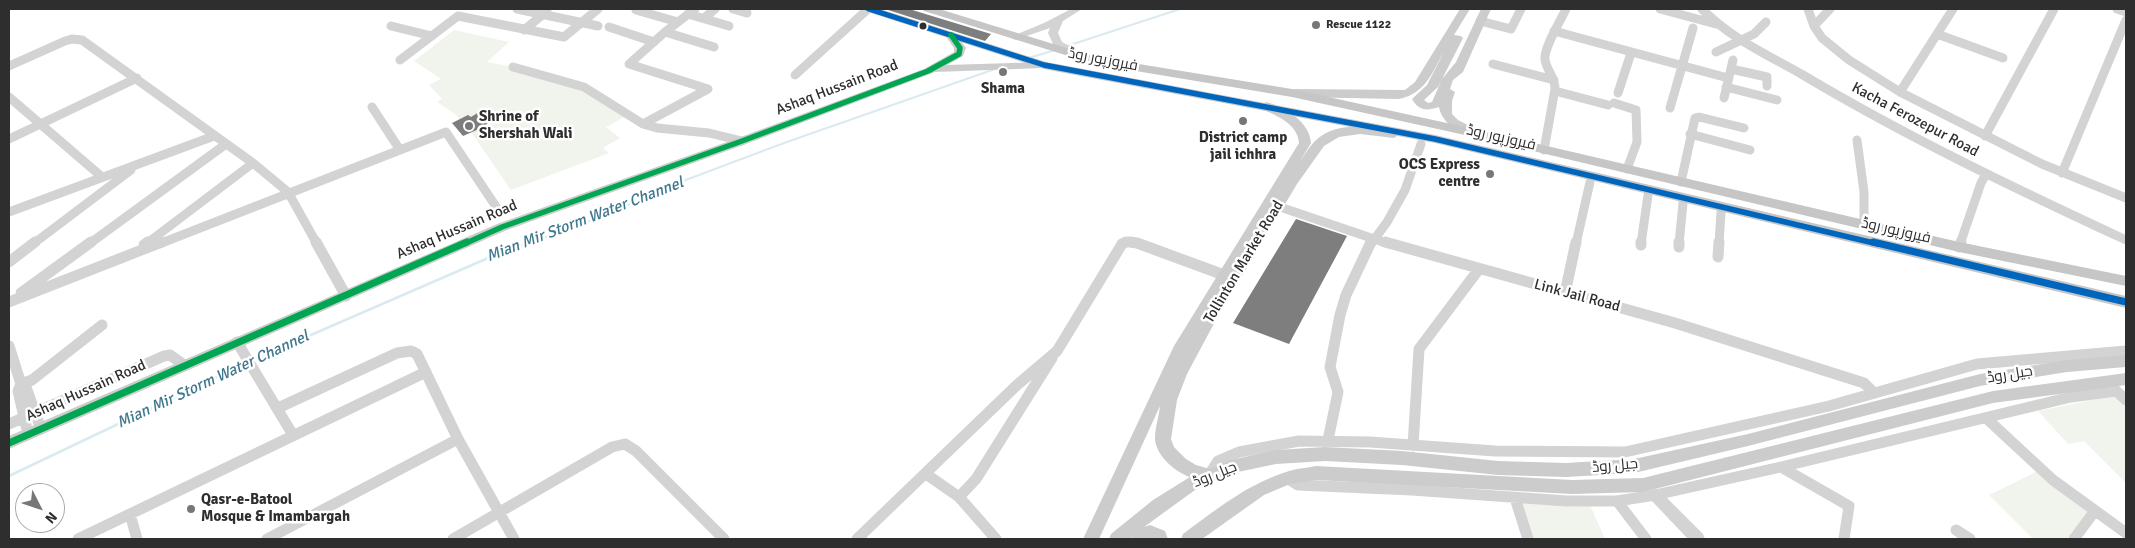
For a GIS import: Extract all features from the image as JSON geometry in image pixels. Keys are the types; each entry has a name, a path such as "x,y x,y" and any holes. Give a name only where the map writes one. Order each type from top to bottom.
{"main road":[{"name":"فیروزپور روڈ","path":"869,9 1032,63 1375,126 1428,141 2126,302"},
{"name":"فیروزپور روڈ","path":"928,9 946,12 1015,37 1094,60 1297,94 1474,133 1959,247 2106,277 2126,283"},
{"path":"1460,64 1448,79 1437,104 1431,107 1420,104 1418,99 1434,83 1464,23 1467,9"},
{"path":"1297,94 1393,96 1409,93 1419,84 1467,9"},
{"path":"1474,133 1449,120 1445,111 1446,97 1486,9"},
{"name":"Ashaq Hussain Road","path":"9,443 502,227 742,141 928,71 959,54 960,48 951,35"},
{"path":"1060,69 1016,52 1013,50 1014,47 1023,45 1062,56 1094,60"},
{"name":"Ashaq Hussain Road","path":"928,71 1032,63"},
{"path":"1297,94 1305,104 1298,112"},
{"name":"Tollinton Market Road","path":"1210,475 1192,471 1180,464 1167,450 1163,439 1169,400 1180,374 1212,314 1277,206 1303,147 1305,138 1302,130 1292,121 1266,106"},
{"path":"1375,126 1348,118 1344,115 1344,111 1348,109 1398,116"},
{"name":"Tollinton Market Road","path":"1091,539 1179,350 1224,275 1287,180 1320,144 1335,134 1360,130 1428,141"},
{"name":"جیل روڈ","path":"1117,539 1159,505 1189,485 1210,475 1254,461 1302,454 1402,458 1498,468 1566,470 1634,466 1748,440 1980,380 2067,366 2126,361"},
{"name":"جیل روڈ","path":"1189,539 1261,488 1287,478 1316,473 1572,487 1643,485 1993,397 2116,384"},
{"path":"1139,539 1150,532 1155,533 1160,539"}],"street":[{"path":"517,9 547,11 598,26"},
{"path":"400,60 458,16 564,37 598,9"},
{"path":"704,18 716,9"},
{"path":"733,9 747,14"},
{"path":"795,75 869,9"},
{"path":"1015,37 1058,21 1077,9"},
{"path":"1480,20 1511,29 1521,9"},
{"path":"1544,150 1555,91 1554,80 1544,60 1554,32 1566,9"},
{"path":"1660,9 1719,25"},
{"path":"1808,9 1814,26 1822,38 1849,60 1900,92 2062,173 2126,198"},
{"path":"1814,26 1830,9"},
{"path":"1900,92 1953,9"},
{"path":"1985,136 2054,9"},
{"path":"636,10 678,22"},
{"path":"524,30 547,11"},
{"path":"643,124 708,89 629,64 692,11 704,18 729,26"},
{"name":"Kacha Ferozepur Road","path":"1708,11 1719,25 1742,40 1857,108 1986,174 2126,240"},
{"path":"2062,173 2123,12"},
{"path":"1058,21 1053,33 1064,50"},
{"path":"1716,52 1754,34 1766,22"},
{"path":"391,26 432,36"},
{"path":"608,27 654,42"},
{"path":"1670,108 1693,28"},
{"path":"665,32 714,47"},
{"path":"1554,32 1682,65 1777,100"},
{"path":"1937,34 2003,58"},
{"path":"9,66 65,41 78,38 137,78 253,163 288,192 346,296"},
{"path":"1618,93 1631,53"},
{"path":"1494,64 1554,80"},
{"path":"1724,98 1732,64 1767,77 1767,86"},
{"path":"513,67 584,87 643,124 657,128 709,133 742,141"},
{"path":"9,139 137,78"},
{"path":"1555,91 1636,110 1637,142 1627,169"},
{"path":"9,97 102,177"},
{"path":"372,106 400,150"},
{"path":"1681,182 1690,134 1696,117 1744,128"},
{"path":"9,302 288,192 447,133 499,211"},
{"path":"1690,134 1750,150"},
{"path":"9,212 214,136"},
{"path":"1858,140 1864,192 1864,225"},
{"path":"1328,440 1338,392 1330,367 1340,315 1346,295 1373,239 1387,222 1405,190 1428,141"},
{"path":"9,302 226,144"},
{"path":"9,262 140,163"},
{"path":"134,253 253,163"},
{"path":"1959,247 1981,183 1986,174"},
{"path":"1565,293 1590,182"},
{"path":"1641,244 1648,195"},
{"path":"1679,247 1683,203"},
{"name":"Link Jail Road","path":"1277,206 1373,239 1675,323 1864,383 1873,392"},
{"path":"1718,257 1721,212"},
{"path":"959,498 976,479 1056,351 1067,337 1122,244 1127,242 1137,243 1224,275"},
{"path":"1413,446 1417,360 1420,349 1479,270"},
{"path":"28,434 18,391 21,384 32,380 102,325"},
{"path":"237,342 293,435"},
{"path":"9,346 21,384 26,387 41,429"},
{"path":"278,408 403,351 411,351 416,354 426,372 458,439 514,539"},
{"path":"857,539 1017,385 1056,351"},
{"path":"1210,475 1218,461 1238,452 1267,445 1299,441 1328,440 1495,451 1625,452 1829,406 1977,364 2126,351"},
{"path":"9,424 164,356 170,355 184,365"},
{"path":"78,539 426,372"},
{"path":"1287,478 1298,485 1412,490 1515,498 1617,501 1655,495 1781,467 2071,397 2116,384 2126,400"},
{"path":"1986,418 2040,470 2094,512 2126,533"},
{"path":"267,539 458,439"},
{"path":"453,539 500,514 612,447 624,444 636,451 724,539"},
{"path":"1781,467 1849,506 1844,539"},
{"path":"926,474 959,498 996,539"},
{"path":"1655,495 1698,539"},
{"path":"1515,498 1528,539"},
{"path":"1617,501 1646,539"},
{"path":"2074,539 2094,512"},
{"path":"130,514 137,539"},
{"path":"1956,530 1970,539"}],"shaded area":[{"path":"454,30 509,42 487,62 513,67 584,87 628,115 606,127 620,138 603,148 609,153 511,190 471,132 455,114 437,102 442,99 429,85 441,79 414,61"},
{"path":"2117,395 2126,403 2126,483 2084,441 2068,444 2038,411"},
{"path":"2040,470 2094,512 2074,539 2033,539 1989,495"},
{"path":"1517,500 1576,507 1590,505 1605,539 1529,539"}],"building":[{"path":"885,9 909,9 991,34 985,41"},
{"name":"Shrine of Shershah Wali","path":"479,112 492,120 479,129 463,136 452,123 468,115 471,117"},
{"path":"1296,219 1347,236 1289,344 1233,323"}],"waterway":[{"name":"Mian Mir Storm Water Channel","path":"1067,46 1180,9"},
{"name":"Mian Mir Storm Water Channel","path":"1029,58 1055,50"},
{"name":"Mian Mir Storm Water Channel","path":"527,244 600,217 683,181 784,143 995,69"},
{"name":"Mian Mir Storm Water Channel","path":"251,361 495,255 530,242"},
{"name":"Mian Mir Storm Water Channel","path":"9,476 246,363"}],"transit line":[{"path":"869,9 1044,65 1435,139 2126,302"},
{"path":"9,443 502,227 742,141 928,71 959,54 960,48 951,35"}],"place":[{"name":"Rescue 1122","path":"1316,25"},
{"name":"Shama","path":"1003,72"},
{"name":"District camp jail ichhra","path":"1243,121"},
{"name":"Shrine of Shershah Wali","path":"469,126"},
{"name":"OCS Express centre","path":"1490,174"},
{"name":"Qasr-e-Batool Mosque & Imambargah","path":"191,509"}]}
